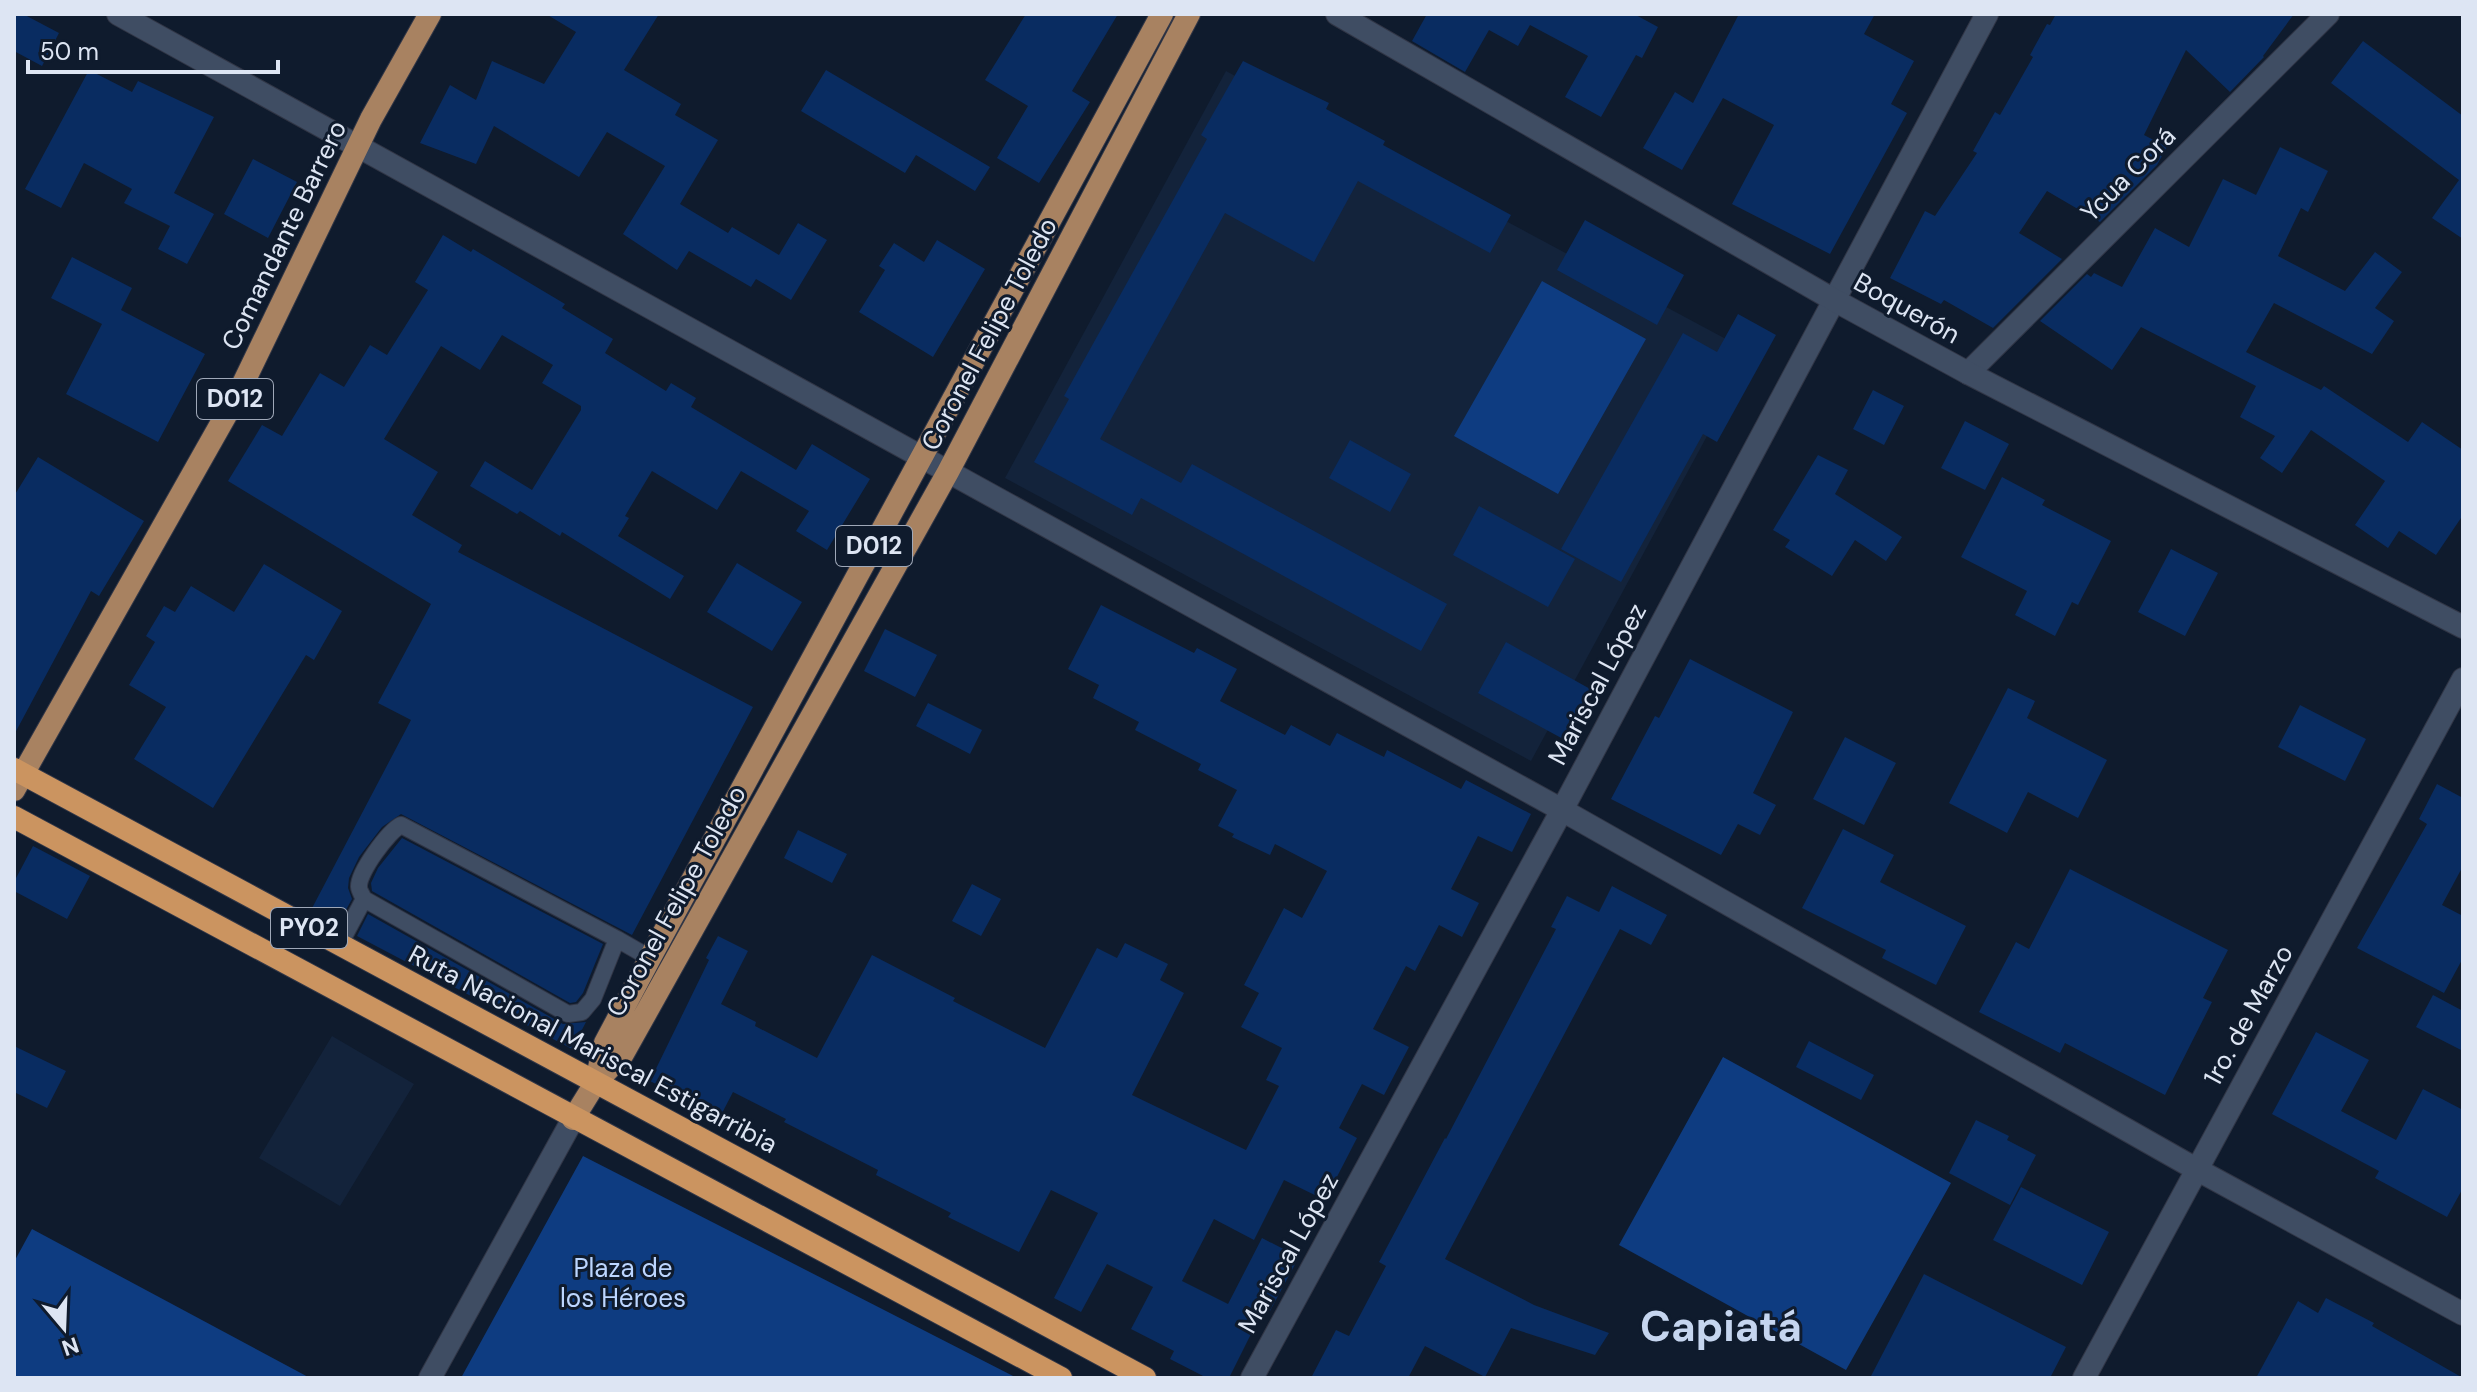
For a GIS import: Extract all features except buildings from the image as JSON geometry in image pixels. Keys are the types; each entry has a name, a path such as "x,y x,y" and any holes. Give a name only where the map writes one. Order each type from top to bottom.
{"highway":[{"name":"Ruta Nacional Mariscal Estigarribia","path":"17,778 340,944 1145,1378"},
{"name":"PY02","path":"14,817 1061,1378"}],"main road":[{"name":"Comandante Barrero","path":"17,778 239,392 358,146 430,14"},
{"name":"Coronel Felipe Toledo","path":"596,1082 605,1043 650,958 1162,14"},
{"name":"Coronel Felipe Toledo","path":"596,1082 623,1054 948,472 1189,14"},
{"path":"573,1119 596,1082"}],"street":[{"path":"118,14 1562,810 2196,1169 2463,1314"},
{"name":"Boquerón","path":"1337,14 1834,300 1968,373 2463,627"},
{"name":"Mariscal López","path":"1252,1378 1562,810 1987,14"},
{"name":"Ycua Corá","path":"1968,373 2328,14"},
{"name":"1ro. de Marzo","path":"2084,1378 2463,679"},
{"path":"430,1378 573,1119"}],"lane":[{"path":"617,939 593,999 582,1012 568,1014 364,899 359,889 362,875 392,830 401,825 617,939 650,958"},
{"path":"340,944 364,899"}],"shaded area":[{"path":"1226,71 1752,353 1531,761 1005,478"},
{"path":"332,1036 414,1084 340,1206 259,1158"}],"green space":[{"path":"1542,281 1646,339 1558,494 1454,436"},
{"path":"1723,1057 1951,1183 1846,1370 1619,1245"},
{"name":"Plaza de los Héroes","path":"583,1156 1017,1378 461,1378"},
{"path":"32,1229 310,1378 14,1378 14,1262"}],"district":[{"name":"Capiatá","path":"1721,1326"}]}
